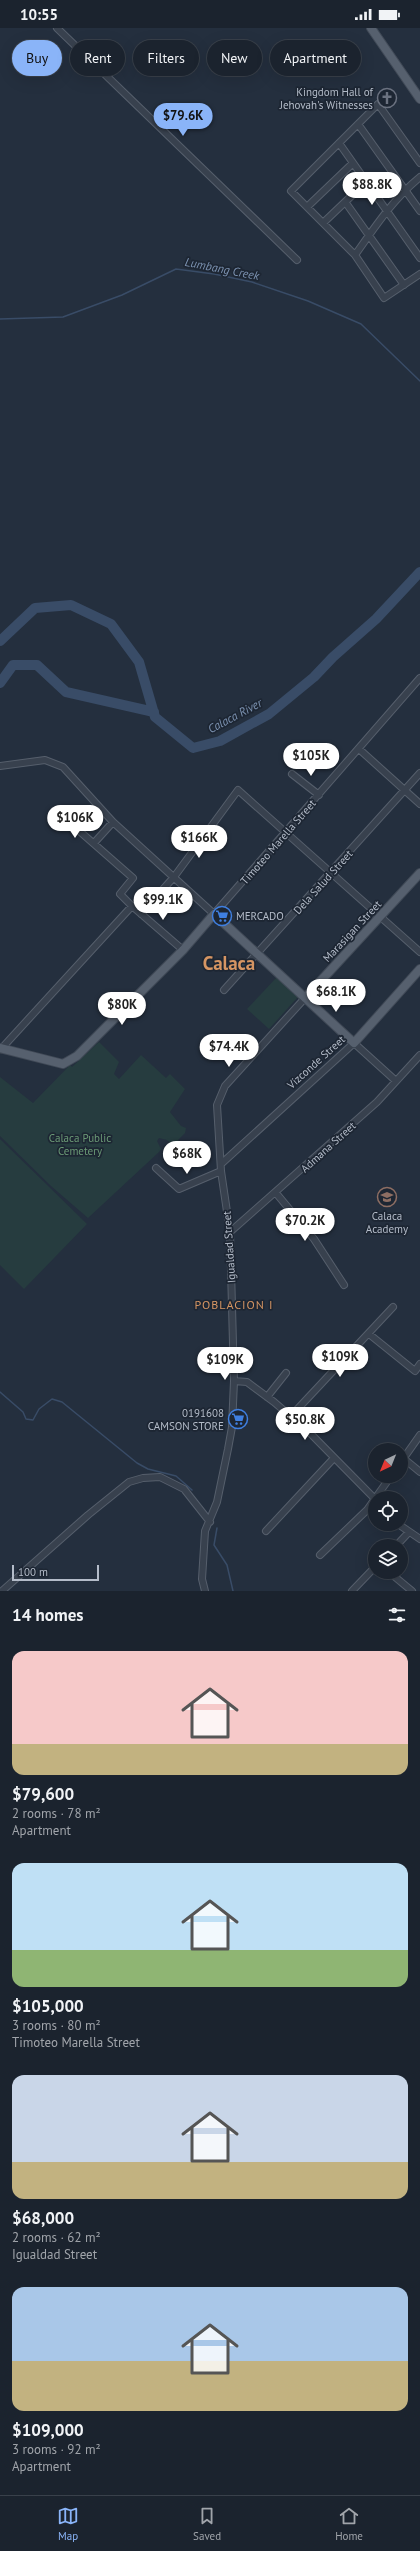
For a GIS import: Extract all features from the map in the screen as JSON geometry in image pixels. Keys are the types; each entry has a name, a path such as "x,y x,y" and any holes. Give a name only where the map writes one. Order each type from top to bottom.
{"main road":[{"path":"371,28 420,99"},
{"name":"Marasigan Street","path":"305,998 420,873"},
{"path":"0,1049 62,1064 78,1056 182,950 214,914 354,1043"},
{"name":"Vizconde Street","path":"354,1043 420,970"}],"street":[{"path":"57,28 297,260"},
{"path":"420,163 378,104 291,191 355,255 384,298 420,274"},
{"path":"358,124 420,211"},
{"path":"338,143 420,258"},
{"path":"307,207 353,163"},
{"path":"355,255 386,211 405,190 420,177"},
{"path":"323,223 346,203 366,182"},
{"path":"346,203 404,285"},
{"name":"Timoteo Marella Street","path":"214,914 420,678"},
{"path":"359,749 420,804"},
{"path":"0,766 45,760 63,767 113,822 214,914"},
{"name":"Dela Salud Street","path":"224,990 420,773"},
{"path":"292,774 319,795"},
{"path":"141,914 174,877 238,790 332,872 420,952"},
{"path":"69,822 133,878 120,894 182,950"},
{"path":"94,843 113,822"},
{"path":"0,1049 132,906"},
{"name":"Marasigan Street","path":"221,1164 217,1108 223,1089 305,998"},
{"path":"354,1043 396,1081"},
{"name":"Vizconde Street","path":"221,1164 354,1043"},
{"name":"Admana Street","path":"230,1232 276,1193 377,1102 420,1054"},
{"name":"Igualdad Street","path":"205,1591 202,1579 205,1531 217,1502 232,1427 234,1381 230,1232 221,1164"},
{"path":"156,1168 179,1188 221,1171"},
{"path":"276,1193 314,1239 344,1285"},
{"path":"291,1416 393,1307"},
{"path":"369,1334 415,1371 420,1364"},
{"path":"267,1397 286,1373"},
{"path":"234,1381 247,1382 291,1416 368,1492"},
{"path":"408,1452 420,1435"},
{"path":"266,1532 334,1458"},
{"path":"408,1464 420,1472"},
{"path":"2,1591 88,1515 129,1482 160,1477 184,1489 210,1522"},
{"path":"320,1555 368,1509"},
{"path":"402,1539 409,1532 420,1539"},
{"path":"352,1591 368,1574"},
{"path":"398,1579 412,1591"}],"green space":[{"path":"277,977 297,995 297,998 269,1029 247,1009"},
{"name":"Calaca Public Cemetery","path":"99,1042 119,1062 114,1074 119,1079 141,1055 166,1078 170,1074 185,1089 170,1112 181,1126 186,1128 185,1133 178,1140 187,1148 181,1152 167,1140 159,1138 157,1141 161,1149 159,1152 88,1218 51,1186 0,1136 0,1077 33,1103 70,1065 72,1067"},
{"path":"0,1139 87,1224 24,1289 0,1265"}],"waterway":[{"name":"Lumbang Creek","path":"0,319 63,317 122,295 176,269 214,274 252,282 308,301 361,324 420,381"},
{"name":"Calaca River","path":"0,641 35,608 71,605 111,624 139,662 155,717 193,748 220,741 269,714 314,677 333,657 376,619 420,572"},
{"path":"0,683 13,665 37,665 66,692 154,712"},
{"path":"0,1392 23,1412 26,1419 33,1420 39,1409 52,1399 62,1402 137,1463 148,1469 176,1476 192,1490"},
{"path":"217,1528 214,1545 227,1565 233,1591"}],"place":[{"name":"Kingdom Hall of Jehovah's Witnesses","path":"387,98"},
{"name":"MERCADO","path":"222,916"},
{"name":"Calaca Academy","path":"387,1197"},
{"name":"0191608 CAMSON STORE","path":"238,1419"}],"district":[{"name":"Calaca","path":"229,963"},
{"name":"POBLACION I","path":"234,1305"}]}
